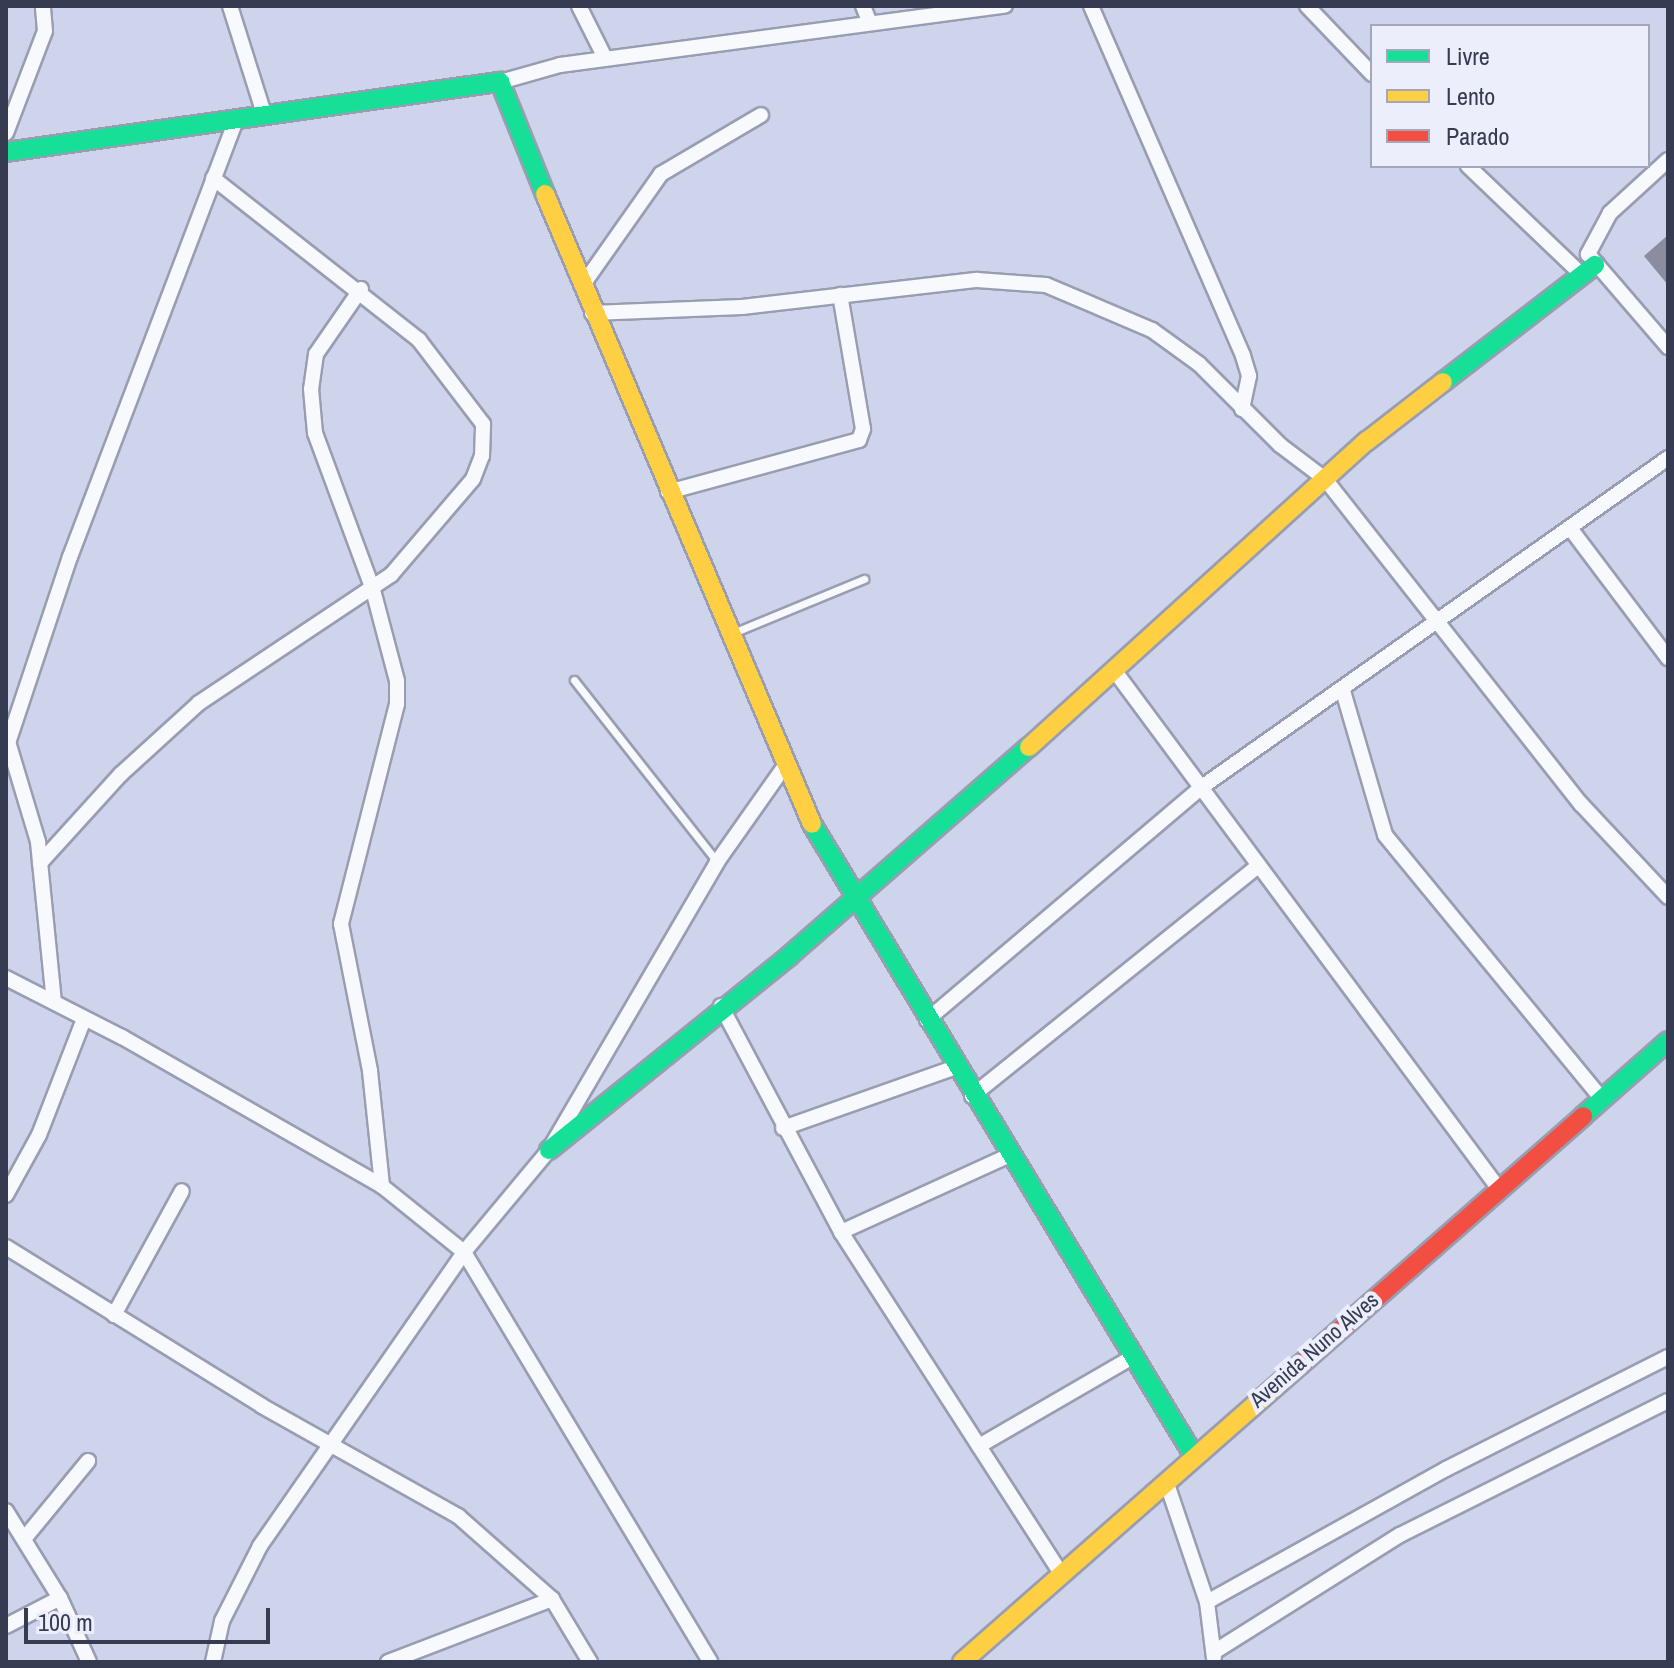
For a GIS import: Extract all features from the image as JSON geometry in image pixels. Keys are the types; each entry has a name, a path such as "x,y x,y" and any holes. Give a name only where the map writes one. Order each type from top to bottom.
{"street":[{"path":"6,133 45,31 43,6"},
{"path":"230,6 264,114"},
{"path":"579,6 605,58"},
{"path":"863,6 870,23"},
{"path":"6,152 500,82 605,58 1005,6"},
{"path":"1091,6 1243,356 1249,376 1242,409"},
{"path":"1307,6 1370,72"},
{"path":"500,82 592,313 731,633 784,767 853,898 953,1068 1194,1456"},
{"path":"582,286 661,174 761,115"},
{"path":"54,1002 40,863 8,742 70,557 236,119"},
{"path":"1588,270 1588,254 1597,229 1668,160"},
{"path":"1470,168 1588,270 1668,347"},
{"path":"40,863 121,774 199,703 373,590 473,479 486,439 483,424 419,340 361,289 213,178"},
{"path":"549,1150 853,898 1114,670 1325,479 1588,270"},
{"path":"592,313 840,295 977,280 1046,285 1152,330 1199,364 1242,409 1325,479 1581,804 1668,897"},
{"path":"361,289 316,354 311,389 315,433 373,590 397,704 341,924 341,948 370,1071 382,1186"},
{"path":"668,492 859,440 863,429 840,295"},
{"path":"927,1020 1199,789 1440,624 1497,576 1668,458"},
{"path":"1570,528 1668,658"},
{"path":"1114,670 1199,789 1499,1189"},
{"path":"1343,691 1385,835 1602,1099"},
{"path":"213,1662 242,1579 464,1252 549,1150 717,862 784,767"},
{"path":"972,1096 1258,866"},
{"path":"6,978 382,1186 464,1252 710,1662"},
{"path":"721,1006 783,1128 841,1232 1062,1575"},
{"path":"6,1195 39,1135 84,1019"},
{"name":"Avenida Nuno Alves","path":"962,1662 1668,1041"},
{"path":"783,1128 953,1068"},
{"path":"841,1232 1008,1156"},
{"path":"114,1315 182,1191"},
{"path":"6,1247 114,1315 458,1516 552,1599 590,1662"},
{"path":"1207,1602 1446,1469 1668,1357"},
{"path":"979,1446 1131,1358"},
{"path":"1166,1481 1207,1602 1214,1657 1400,1535 1668,1401"},
{"path":"24,1539 88,1461"},
{"path":"6,1511 60,1598 89,1662"},
{"path":"6,1626 60,1598"},
{"path":"388,1662 552,1599"}],"lane":[{"path":"731,633 864,579"},
{"path":"574,680 717,862"}],"building":[{"path":"1668,235 1668,285 1644,256"}],"traffic: fast":[{"path":"6,152 500,82 545,194"},
{"path":"1443,382 1595,265"},
{"path":"549,1150 789,956 1029,747"},
{"path":"812,824 1194,1456"},
{"path":"1583,1116 1668,1041"}],"traffic: slow":[{"path":"545,194 812,824"},
{"path":"1029,747 1367,441 1443,382"},
{"path":"962,1662 1300,1365"}],"traffic: jam":[{"path":"1300,1365 1583,1116"}]}
